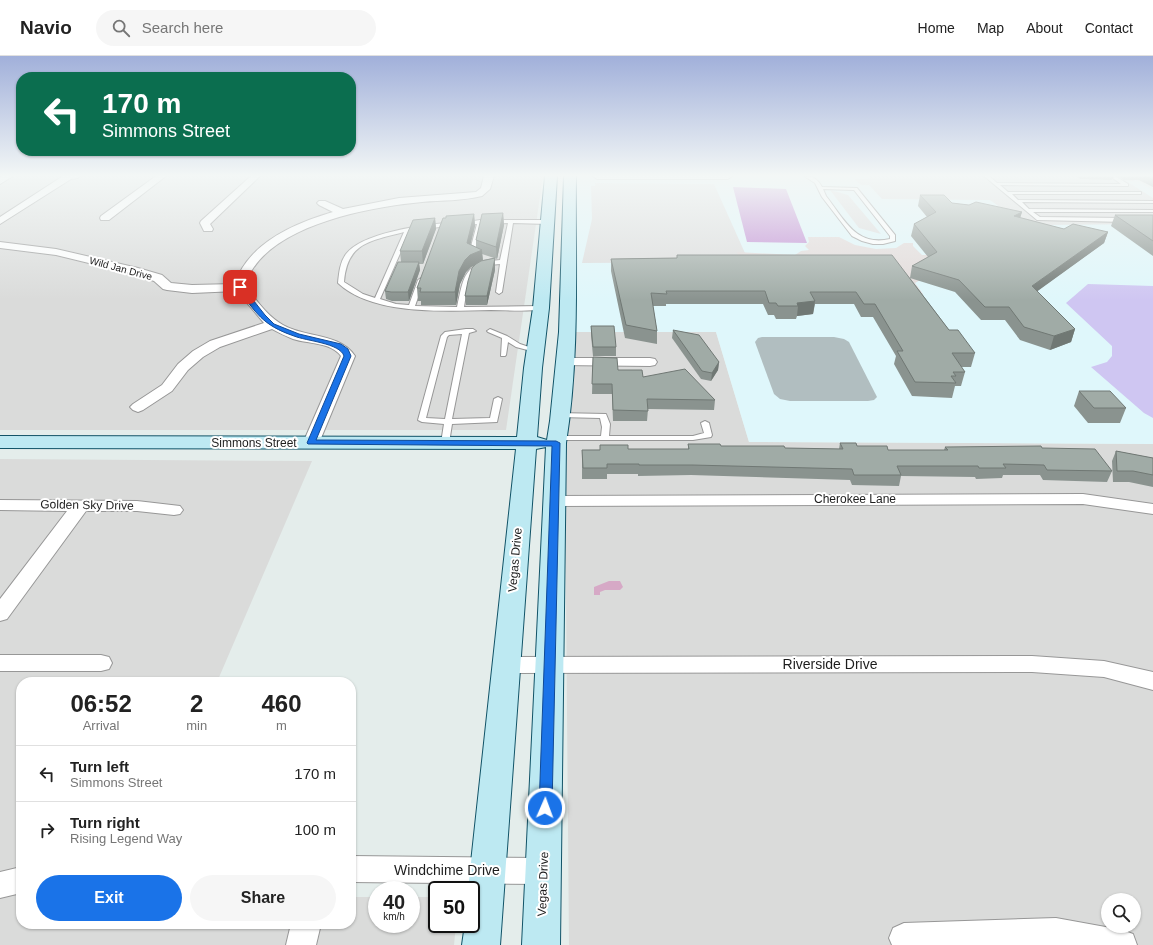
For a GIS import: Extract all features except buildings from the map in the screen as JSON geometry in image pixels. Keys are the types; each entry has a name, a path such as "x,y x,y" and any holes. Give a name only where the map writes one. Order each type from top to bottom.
{"main road":[{"name":"Vegas Drive","path":"481,945 526,443 535,350 542,308 548,217"},
{"name":"Vegas Drive","path":"541,945 557,441 567,332 569,217"},
{"path":"545,258 569,258"},
{"name":"Simmons Street","path":"0,442 526,443 557,441"}],"street":[{"path":"208,229 206,223 212,217"},
{"path":"311,443 348,356 346,351 339,346 297,335 272,325 262,317 240,287 248,268 265,249 285,236 315,222 329,217"},
{"name":"Wild Jan Drive","path":"0,245 56,252 138,272 158,278 167,286 192,289 240,287"},
{"path":"138,406 167,388 183,368 198,354 215,344 272,325"},
{"path":"564,362 650,362"},
{"name":"Cherokee Lane","path":"555,500 1083,499 1153,509"},
{"name":"Golden Sky Drive","path":"0,505 137,506 174,510"},
{"path":"0,614 81,505"},
{"path":"0,663 101,663"},
{"name":"Riverside Drive","path":"506,664 1032,664 1104,669 1153,681"},
{"name":"Windchime Drive","path":"356,869 543,871"},
{"path":"0,885 16,881"},
{"path":"301,945 305,929"},
{"path":"904,938 1056,934 1122,945"}],"lane":[{"path":"841,217 854,235 860,240 872,243 893,240 893,236 878,217"},
{"path":"1037,217 1044,220 1130,220"},
{"path":"542,308 460,309 395,306 362,295 341,283 343,265 351,252 366,242 427,225 480,222 548,222"},
{"path":"480,222 472,254 493,262"},
{"path":"499,292 511,222"},
{"path":"439,231 442,224"},
{"path":"377,300 408,230"},
{"path":"460,309 468,274 472,268 493,262 503,262"},
{"path":"391,267 398,267"},
{"path":"411,307 424,274"},
{"path":"445,443 448,422 470,331 447,333 444,336 422,420 448,422 494,420 498,399"},
{"path":"490,331 505,337 518,346 535,350"},
{"path":"503,355 505,337"},
{"path":"560,415 603,416 605,419 605,438"},
{"path":"557,441 605,438 693,438 708,435 705,423"}],"shaded area":[{"path":"0,217 537,217 506,430 0,430"},
{"path":"569,217 1153,217 1153,444 749,442 716,332 567,332"},
{"path":"592,217 729,217 749,262 582,263"},
{"path":"741,217 797,217 807,243 747,242"},
{"path":"851,217 867,217 881,234 859,228"},
{"path":"1014,217 1153,217 1153,224 1040,225"},
{"path":"808,237 839,237 855,245 876,249 896,248 904,243 913,243 913,246 922,255 927,255 933,263 929,275 915,283 923,294 909,294 741,261 737,252 795,255 801,251 809,250 805,246 809,242"},
{"path":"1088,284 1153,286 1153,418 1144,413 1091,367 1107,362 1112,356 1112,346 1066,303"},
{"path":"567,332 716,332 749,442 1153,444 1153,945 569,945 564,362"},
{"path":"834,337 844,339 849,342 877,397 874,400 868,401 790,401 780,399 774,394 755,342 758,338"},
{"path":"0,459 312,461 219,677 16,677 16,929 356,929 356,897 368,897 368,933 420,933 420,897 428,897 428,933 455,933 454,945 0,945"},
{"path":"609,581 620,581 623,587 620,590 605,590 600,592 600,595 594,595 594,587"}],"route":[{"path":"240,287 262,317 272,325 297,335 339,346 346,351 348,356 311,443 556,443 552,634 545,808"}]}
